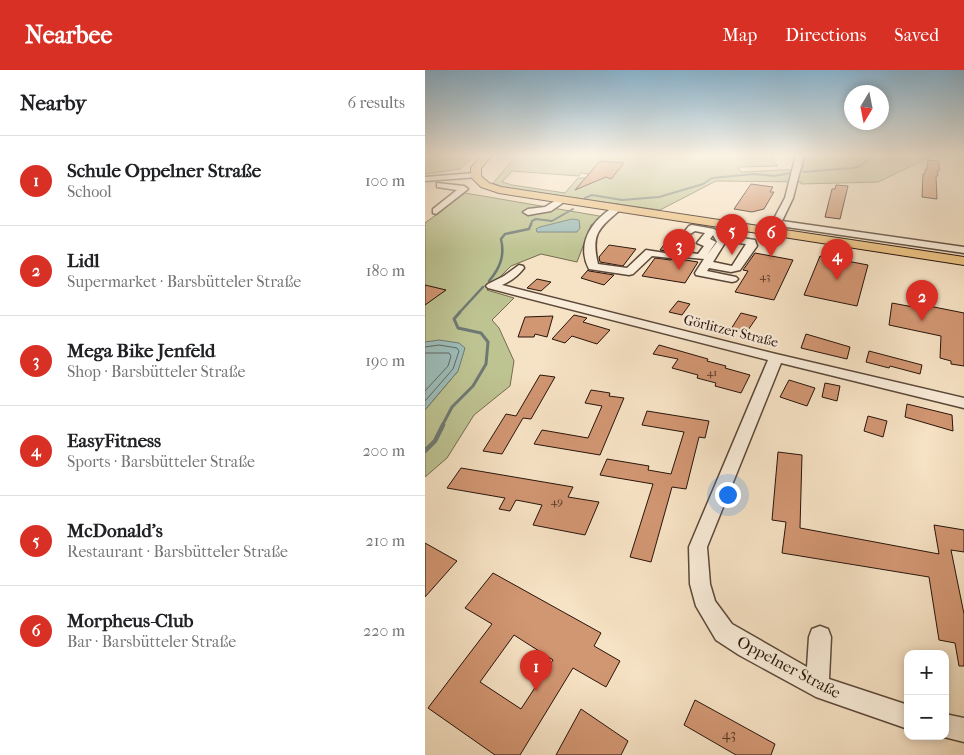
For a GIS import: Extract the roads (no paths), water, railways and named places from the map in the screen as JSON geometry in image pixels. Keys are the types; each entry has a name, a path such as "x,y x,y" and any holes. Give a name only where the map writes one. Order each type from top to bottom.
{"main road":[{"path":"491,187 499,190 617,208 719,232 774,227 964,261"}],"street":[{"path":"436,211 464,189 456,187"},
{"path":"792,187 774,227 964,250"},
{"path":"528,212 548,209 561,200"},
{"path":"617,208 593,230 588,244 593,267 629,272 651,252 674,252 678,249 701,251"},
{"path":"690,230 692,228 711,231 701,251"},
{"path":"701,251 719,232"},
{"path":"707,264 731,269 736,268 752,246 751,242 719,232"},
{"path":"719,232 722,242 700,273 731,280"},
{"name":"Görlitzer Straße","path":"519,268 508,278 492,286 776,358 964,402"},
{"name":"Oppelner Straße","path":"776,358 698,547 700,584 706,606 724,632 747,647 817,685 904,716"},
{"path":"817,685 820,637"},
{"path":"949,727 964,730"}],"water":[{"path":"572,219 579,220 580,228 577,232 537,232 536,229 540,227"},
{"path":"439,340 459,343 465,348 458,371 425,410 425,342"}],"waterway":[{"path":"585,198 592,195 622,200 659,197 693,187"},
{"path":"531,225 532,221 536,219 552,221 573,209"},
{"path":"489,281 501,262 501,239 505,234 529,229 531,224"},
{"path":"459,313 483,287"},
{"path":"442,426 452,407 473,386 486,364 488,342 481,333 458,328 454,319 460,312"},
{"path":"425,451 435,441 443,425"}],"tunnel":[{"path":"679,246 690,231"}],"place":[{"name":"McDonald's","path":"732,255"},
{"name":"Morpheus-Club","path":"771,257"},
{"name":"Mega Bike Jenfeld","path":"679,270"},
{"name":"EasyFitness","path":"837,280"},
{"name":"Lidl","path":"922,321"},
{"name":"Schule Oppelner Straße","path":"536,691"}]}
